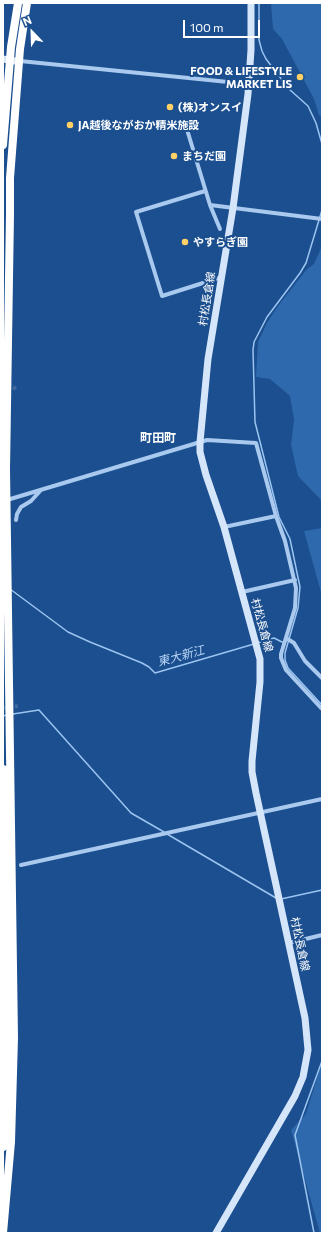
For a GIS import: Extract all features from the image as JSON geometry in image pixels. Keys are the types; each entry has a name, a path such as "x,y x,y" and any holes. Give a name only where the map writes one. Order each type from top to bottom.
{"highway":[{"path":"3,1233 11,1142 14,1024 5,500 11,47 18,3"},
{"path":"3,145 11,60 20,49 27,3"},
{"path":"3,81 3,99"},
{"path":"3,769 7,1022 3,1147"}],"main road":[{"name":"村松長倉線","path":"216,1233 290,1105 303,1077 308,1050 307,1031 256,793 252,761 260,682 260,659 224,527 206,475 200,452 208,359 233,208 246,116 251,50 251,3"}],"street":[{"path":"11,60 248,84"},
{"path":"185,123 205,191 220,229"},
{"path":"205,191 136,212 162,296 222,277"},
{"path":"210,205 322,219"},
{"path":"5,500 200,442 214,440 256,443 295,580 296,594 294,608 281,654 284,668 322,709"},
{"path":"16,520 17,514 21,507 32,501 41,490"},
{"path":"224,527 276,516"},
{"path":"242,592 295,580"},
{"path":"286,638 294,643 305,660 322,678"},
{"path":"21,865 322,799"},
{"path":"289,942 322,935"}],"shaded area":[{"path":"271,3 322,3 322,117 319,115 314,99 282,39 273,29"},
{"path":"322,246 322,501 298,476 291,445 294,420 290,396 270,379 256,377 258,342 267,323 278,306 307,269 314,264"},
{"path":"322,528 322,596 304,531"},
{"path":"322,1062 322,1233 320,1233 291,1130 306,1114"}],"waterway":[{"path":"259,3 259,40 262,51 266,59 289,89 308,106 316,123 322,144"},
{"path":"322,210 306,263 267,317 254,342 253,350 255,422 279,517 290,539 300,587 298,608 285,653 285,660 288,668 322,705"},
{"name":"東大新江","path":"10,589 68,632 142,663 155,673 254,644"},
{"name":"東大新江","path":"257,643 274,638 284,643"},
{"path":"13,714 39,710 131,813 164,832"},
{"path":"3,716 7,715"},
{"path":"167,834 276,898"},
{"path":"281,899 322,890"},
{"path":"314,1233 295,1135 322,1061"}],"tunnel":[{"path":"3,380 16,389"},
{"path":"3,708 18,706"}],"place":[{"name":"FOOD & LIFESTYLE MARKET LIS","path":"300,77"},
{"name":"(株)オンスイ","path":"170,107"},
{"name":"JA越後ながおか精米施設","path":"70,125"},
{"name":"まちだ園","path":"174,156"},
{"name":"やすらぎ園","path":"185,242"}],"district":[{"name":"町田町","path":"158,438"}]}
